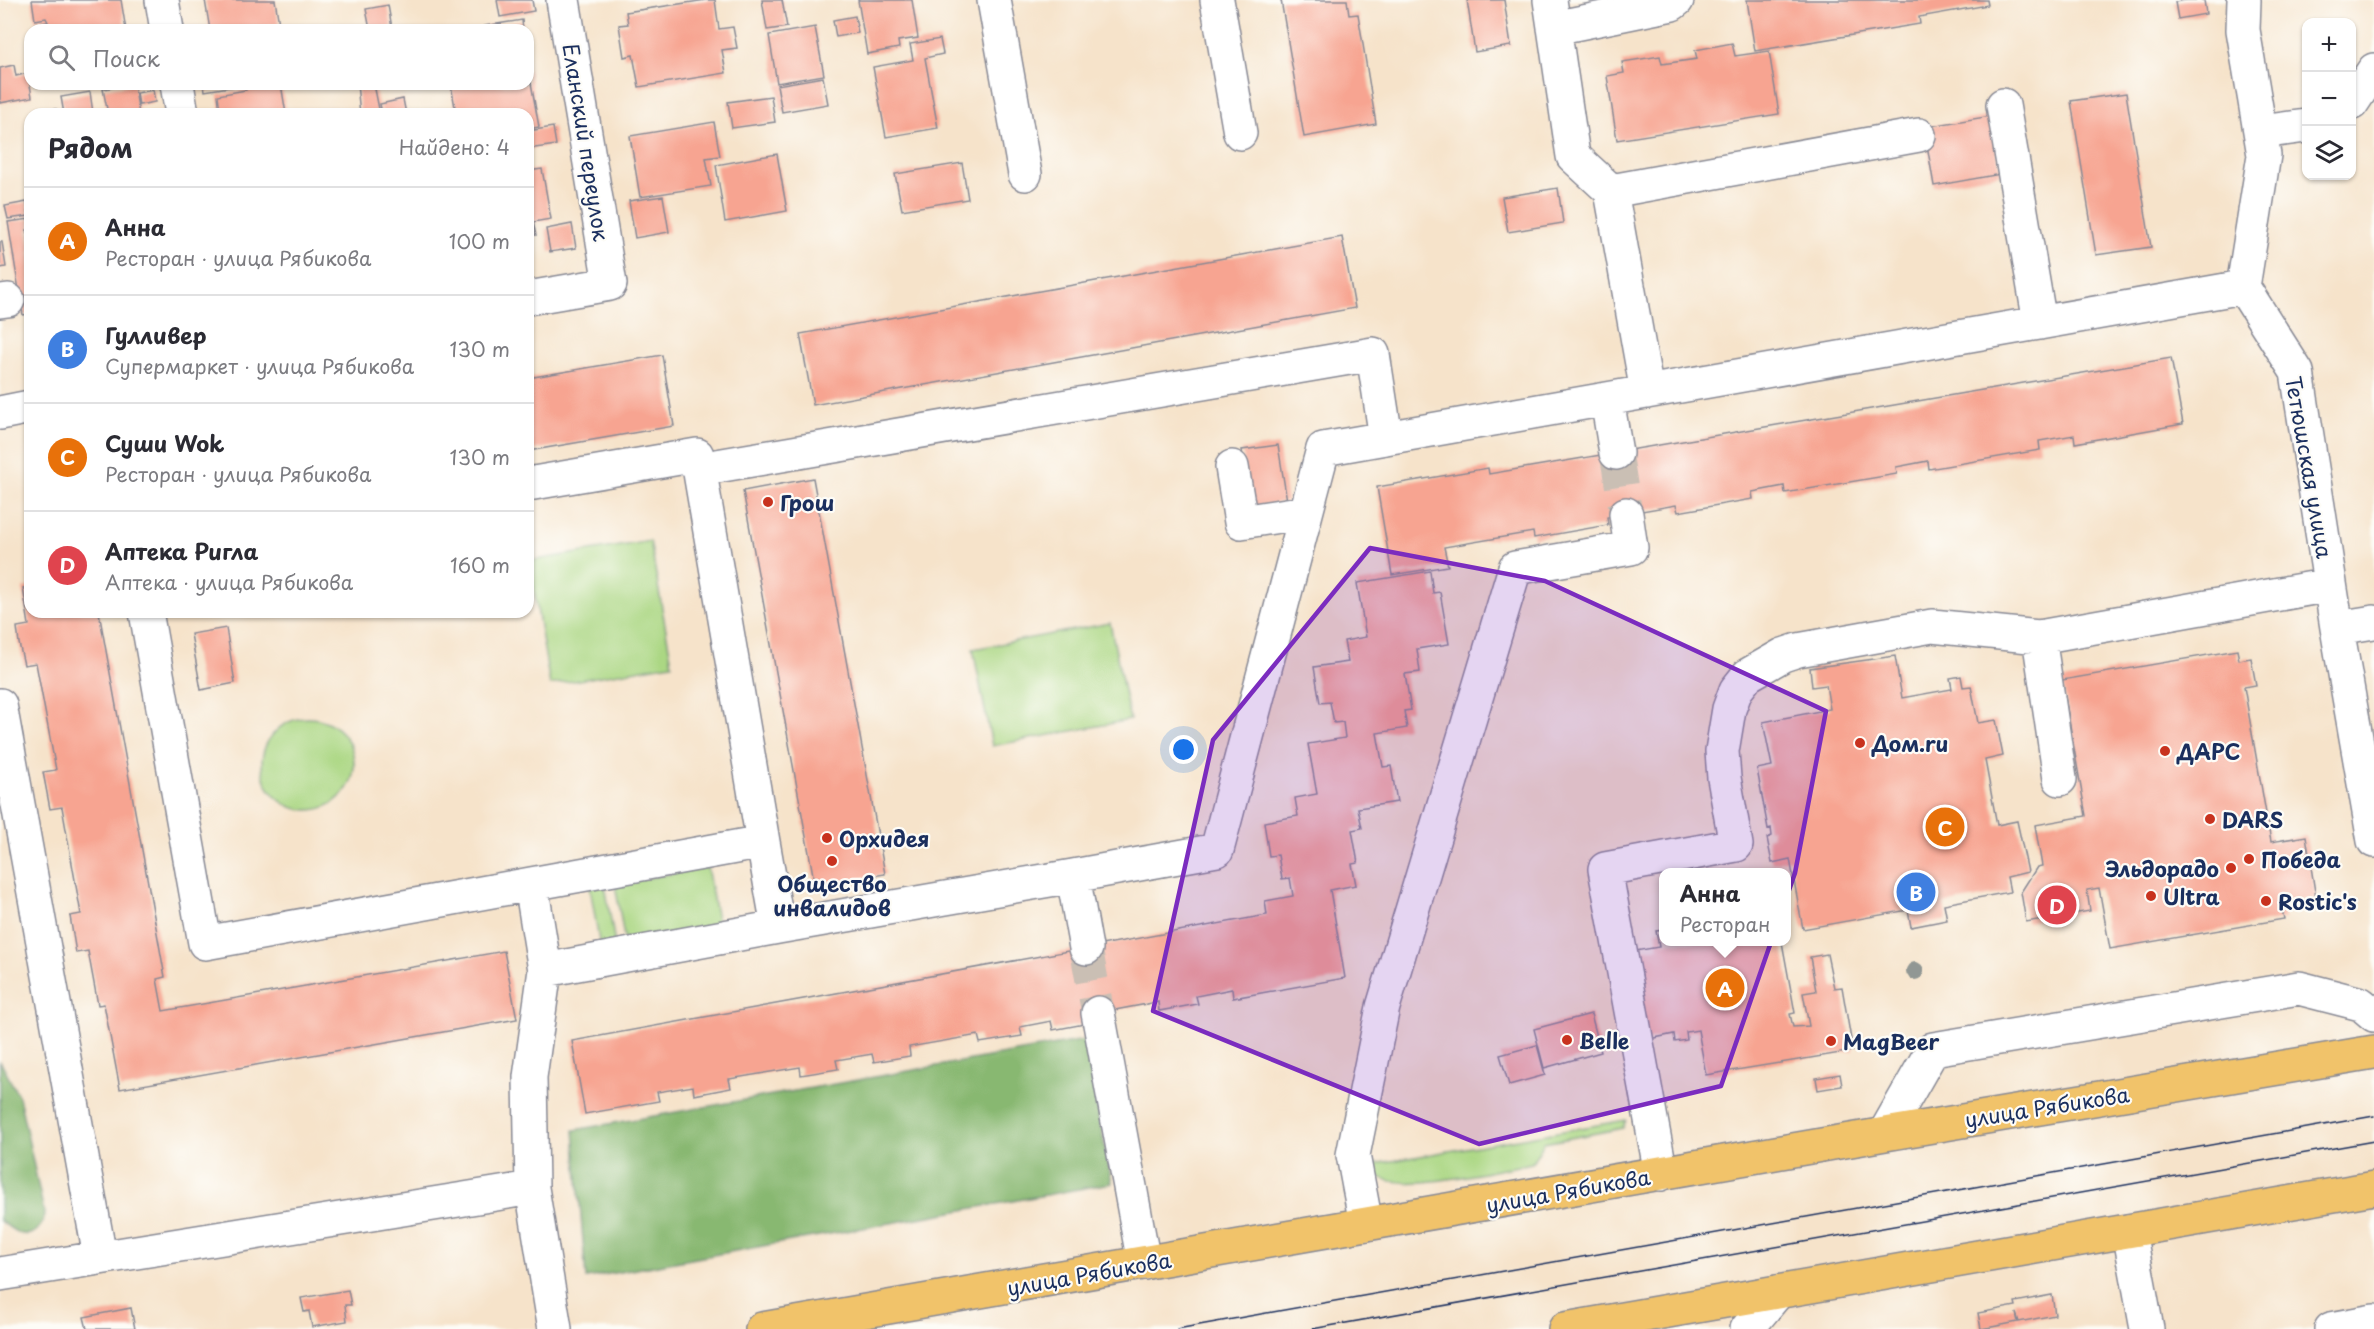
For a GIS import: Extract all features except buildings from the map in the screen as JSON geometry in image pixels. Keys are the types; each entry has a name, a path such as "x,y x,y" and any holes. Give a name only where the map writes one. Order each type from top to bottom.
{"main road":[{"name":"улица Рябикова","path":"762,1329 1661,1174 1885,1133 2374,1052"},
{"path":"1565,1329 2374,1188"}],"street":[{"path":"162,0 166,24"},
{"name":"Еланский переулок","path":"534,297 610,284 563,0"},
{"path":"994,0 1025,174"},
{"path":"1216,0 1240,133"},
{"path":"1647,392 1611,191 1573,156 1552,14 1672,4 1677,0"},
{"path":"545,970 1217,850 1323,449 2243,287 2264,154 2243,30 2244,0"},
{"path":"2356,97 2374,70"},
{"path":"178,90 181,108"},
{"path":"2003,105 2040,323"},
{"path":"2261,132 2302,127"},
{"path":"1611,191 1919,135"},
{"name":"Тетюшская улица","path":"2243,287 2296,372 2374,841"},
{"path":"699,469 1372,354 1386,438"},
{"path":"1607,399 1616,453"},
{"path":"0,413 24,408"},
{"path":"534,483 697,455 778,927"},
{"path":"1232,467 1241,522 1306,512"},
{"path":"1366,1224 1353,1155 1383,1008 1515,568 1631,548 1626,514"},
{"path":"1661,1174 1605,869 1736,845 1724,778 1722,751 1725,728 1736,690 1748,675 1763,665 1798,650 1932,626 2039,637 2330,585"},
{"path":"147,618 205,943 764,842"},
{"path":"2337,628 2374,622"},
{"path":"2039,637 2060,779"},
{"path":"0,705 100,1257"},
{"path":"1073,876 1086,948"},
{"path":"531,884 545,970 530,1077 532,1188 555,1329"},
{"path":"1885,1133 1933,1049 2299,988 2361,1005 2374,1015"},
{"path":"1098,1013 1144,1263"},
{"path":"0,1274 532,1188"},
{"path":"2129,1231 2146,1329"},
{"path":"1747,1329 1778,1292"},
{"path":"2331,1329 2374,1321"}],"highlighted area":[{"path":"1370,548 1545,581 1826,711 1795,873 1721,1086 1479,1144 1153,1011 1213,740"}],"green space":[{"path":"650,541 672,664 550,685 534,591 534,560"},
{"path":"1110,623 1130,720 992,746 973,649"},
{"path":"308,718 326,721 341,731 351,746 354,764 351,782 341,797 326,807 308,810 290,807 275,797 265,782 262,764 265,746 275,731 290,721"},
{"path":"707,867 718,925 625,943 615,884"},
{"path":"605,885 615,944 600,947 590,887"},
{"path":"1084,1040 1112,1183 586,1278 574,1130"},
{"path":"0,1061 19,1097 44,1212 39,1228 27,1234 17,1232 0,1221"},
{"path":"1626,1120 1623,1128 1544,1143 1532,1163 1476,1174 1430,1181 1391,1181 1378,1176 1369,1165"}],"tunnel":[{"path":"1616,453 1626,514"},
{"path":"1086,948 1098,1013"}],"tram line":[{"path":"1177,1329 2374,1116"},
{"path":"1312,1329 2374,1141"}],"place":[{"name":"Грош","path":"768,502"},
{"name":"Дом.ru","path":"1860,743"},
{"name":"ДАРС","path":"2165,751"},
{"name":"DARS","path":"2210,819"},
{"name":"Суши Wok","path":"1945,827"},
{"name":"Орхидея","path":"827,838"},
{"name":"Победа","path":"2249,859"},
{"name":"Общество инвалидов","path":"832,861"},
{"name":"Эльдорадо","path":"2231,868"},
{"name":"Гулливер","path":"1916,892"},
{"name":"Ultra","path":"2151,896"},
{"name":"Rostic's","path":"2266,901"},
{"name":"Аптека Ригла","path":"2057,905"},
{"name":"Анна","path":"1725,988"},
{"name":"Belle","path":"1567,1040"},
{"name":"MagBeer","path":"1831,1041"}]}
